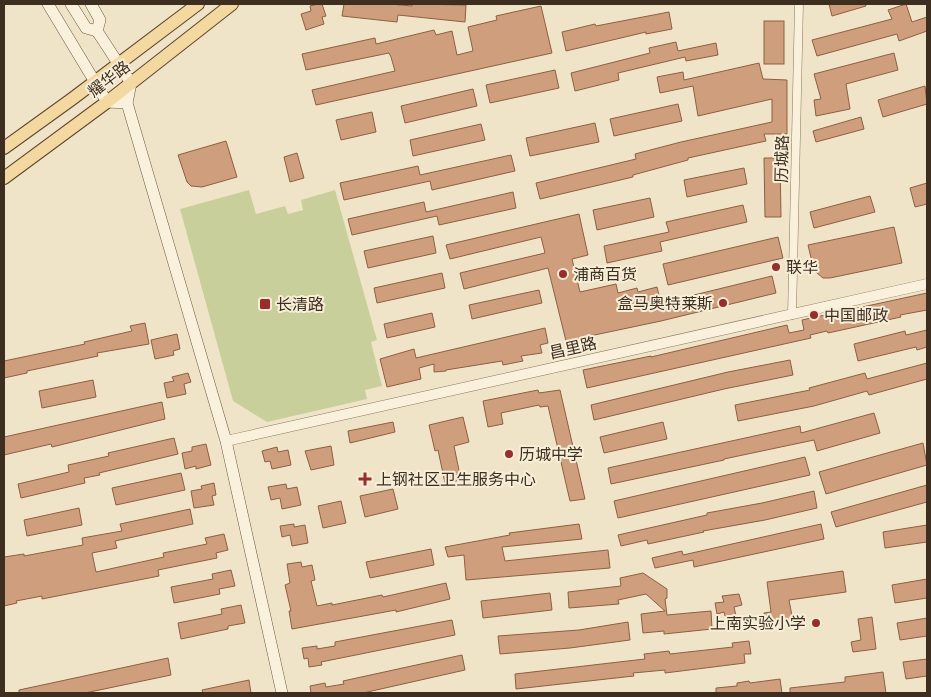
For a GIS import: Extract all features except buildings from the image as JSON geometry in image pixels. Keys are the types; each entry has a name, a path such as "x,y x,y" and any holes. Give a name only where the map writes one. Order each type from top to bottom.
{"main road":[{"path":"48,4 107,102 127,104"},
{"path":"71,4 86,28 97,31 131,83 127,104 226,441 282,693"},
{"path":"90,4 100,20 97,31"},
{"name":"耀华路","path":"4,148 198,4"},
{"name":"耀华路","path":"4,178 107,102 232,4"}],"street":[{"name":"历城路","path":"792,315 799,4"},
{"name":"昌里路","path":"226,441 927,284"}],"green space":[{"path":"249,190 256,214 285,206 288,214 303,210 301,200 335,190 377,340 371,342 382,386 365,390 367,399 267,422 233,401 180,209"}],"place":[{"name":"联华","path":"776,267"},
{"name":"浦商百货","path":"563,274"},
{"name":"盒马奥特莱斯","path":"723,303"},
{"name":"长清路","path":"265,304"},
{"name":"中国邮政","path":"814,315"},
{"name":"历城中学","path":"509,454"},
{"name":"上钢社区卫生服务中心","path":"365,479"},
{"name":"上南实验小学","path":"816,623"}]}
